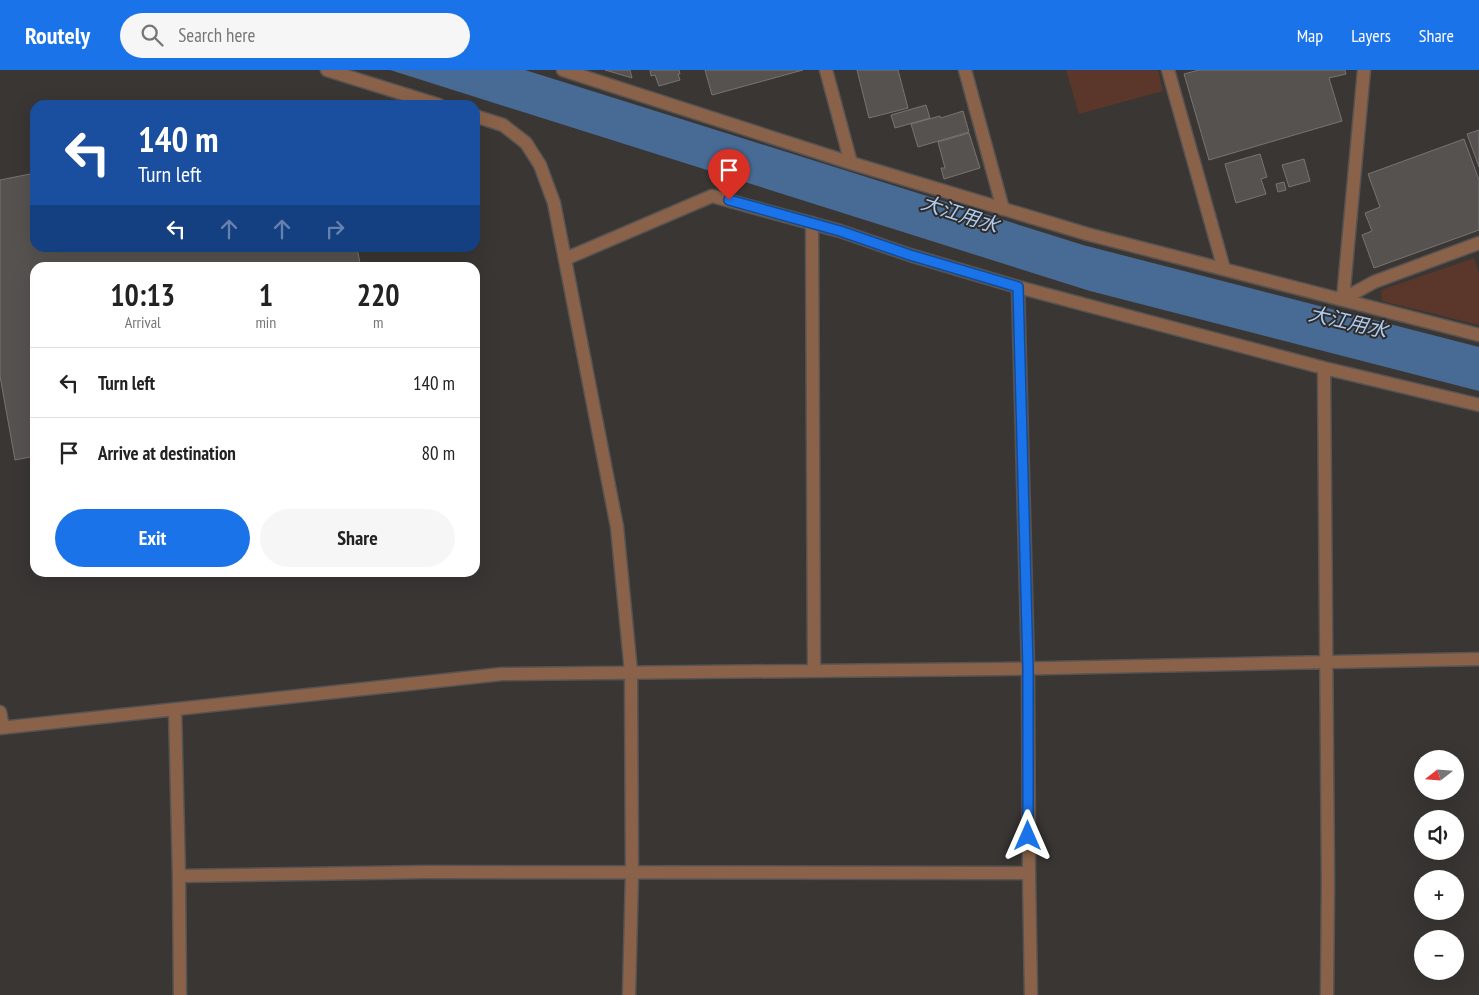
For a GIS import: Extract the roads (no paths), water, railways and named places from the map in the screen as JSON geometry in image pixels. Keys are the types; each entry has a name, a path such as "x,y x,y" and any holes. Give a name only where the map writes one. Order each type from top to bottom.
{"street":[{"path":"326,70 424,100"},
{"path":"563,70 851,163 1087,234 1479,335"},
{"path":"826,70 851,163"},
{"path":"965,70 1003,209"},
{"path":"1168,70 1224,269"},
{"path":"1343,300 1364,70"},
{"path":"480,117 502,124 526,143 540,165 554,203 617,527 632,672 632,872 629,995"},
{"path":"565,259 712,196 840,231 910,255 1018,287 1324,368 1479,405"},
{"path":"812,223 814,670"},
{"path":"1343,300 1374,282 1479,243"},
{"path":"1018,287 1028,668 1031,995"},
{"path":"1324,368 1328,882 1327,995"},
{"path":"0,712 1,728 502,674 1028,668 1479,659"},
{"path":"174,710 179,876 180,995"},
{"path":"179,876 426,872 1029,873"}],"water":[{"name":"大江用水","path":"390,70 525,70 1083,245 1479,347 1479,391 1090,291"}]}
